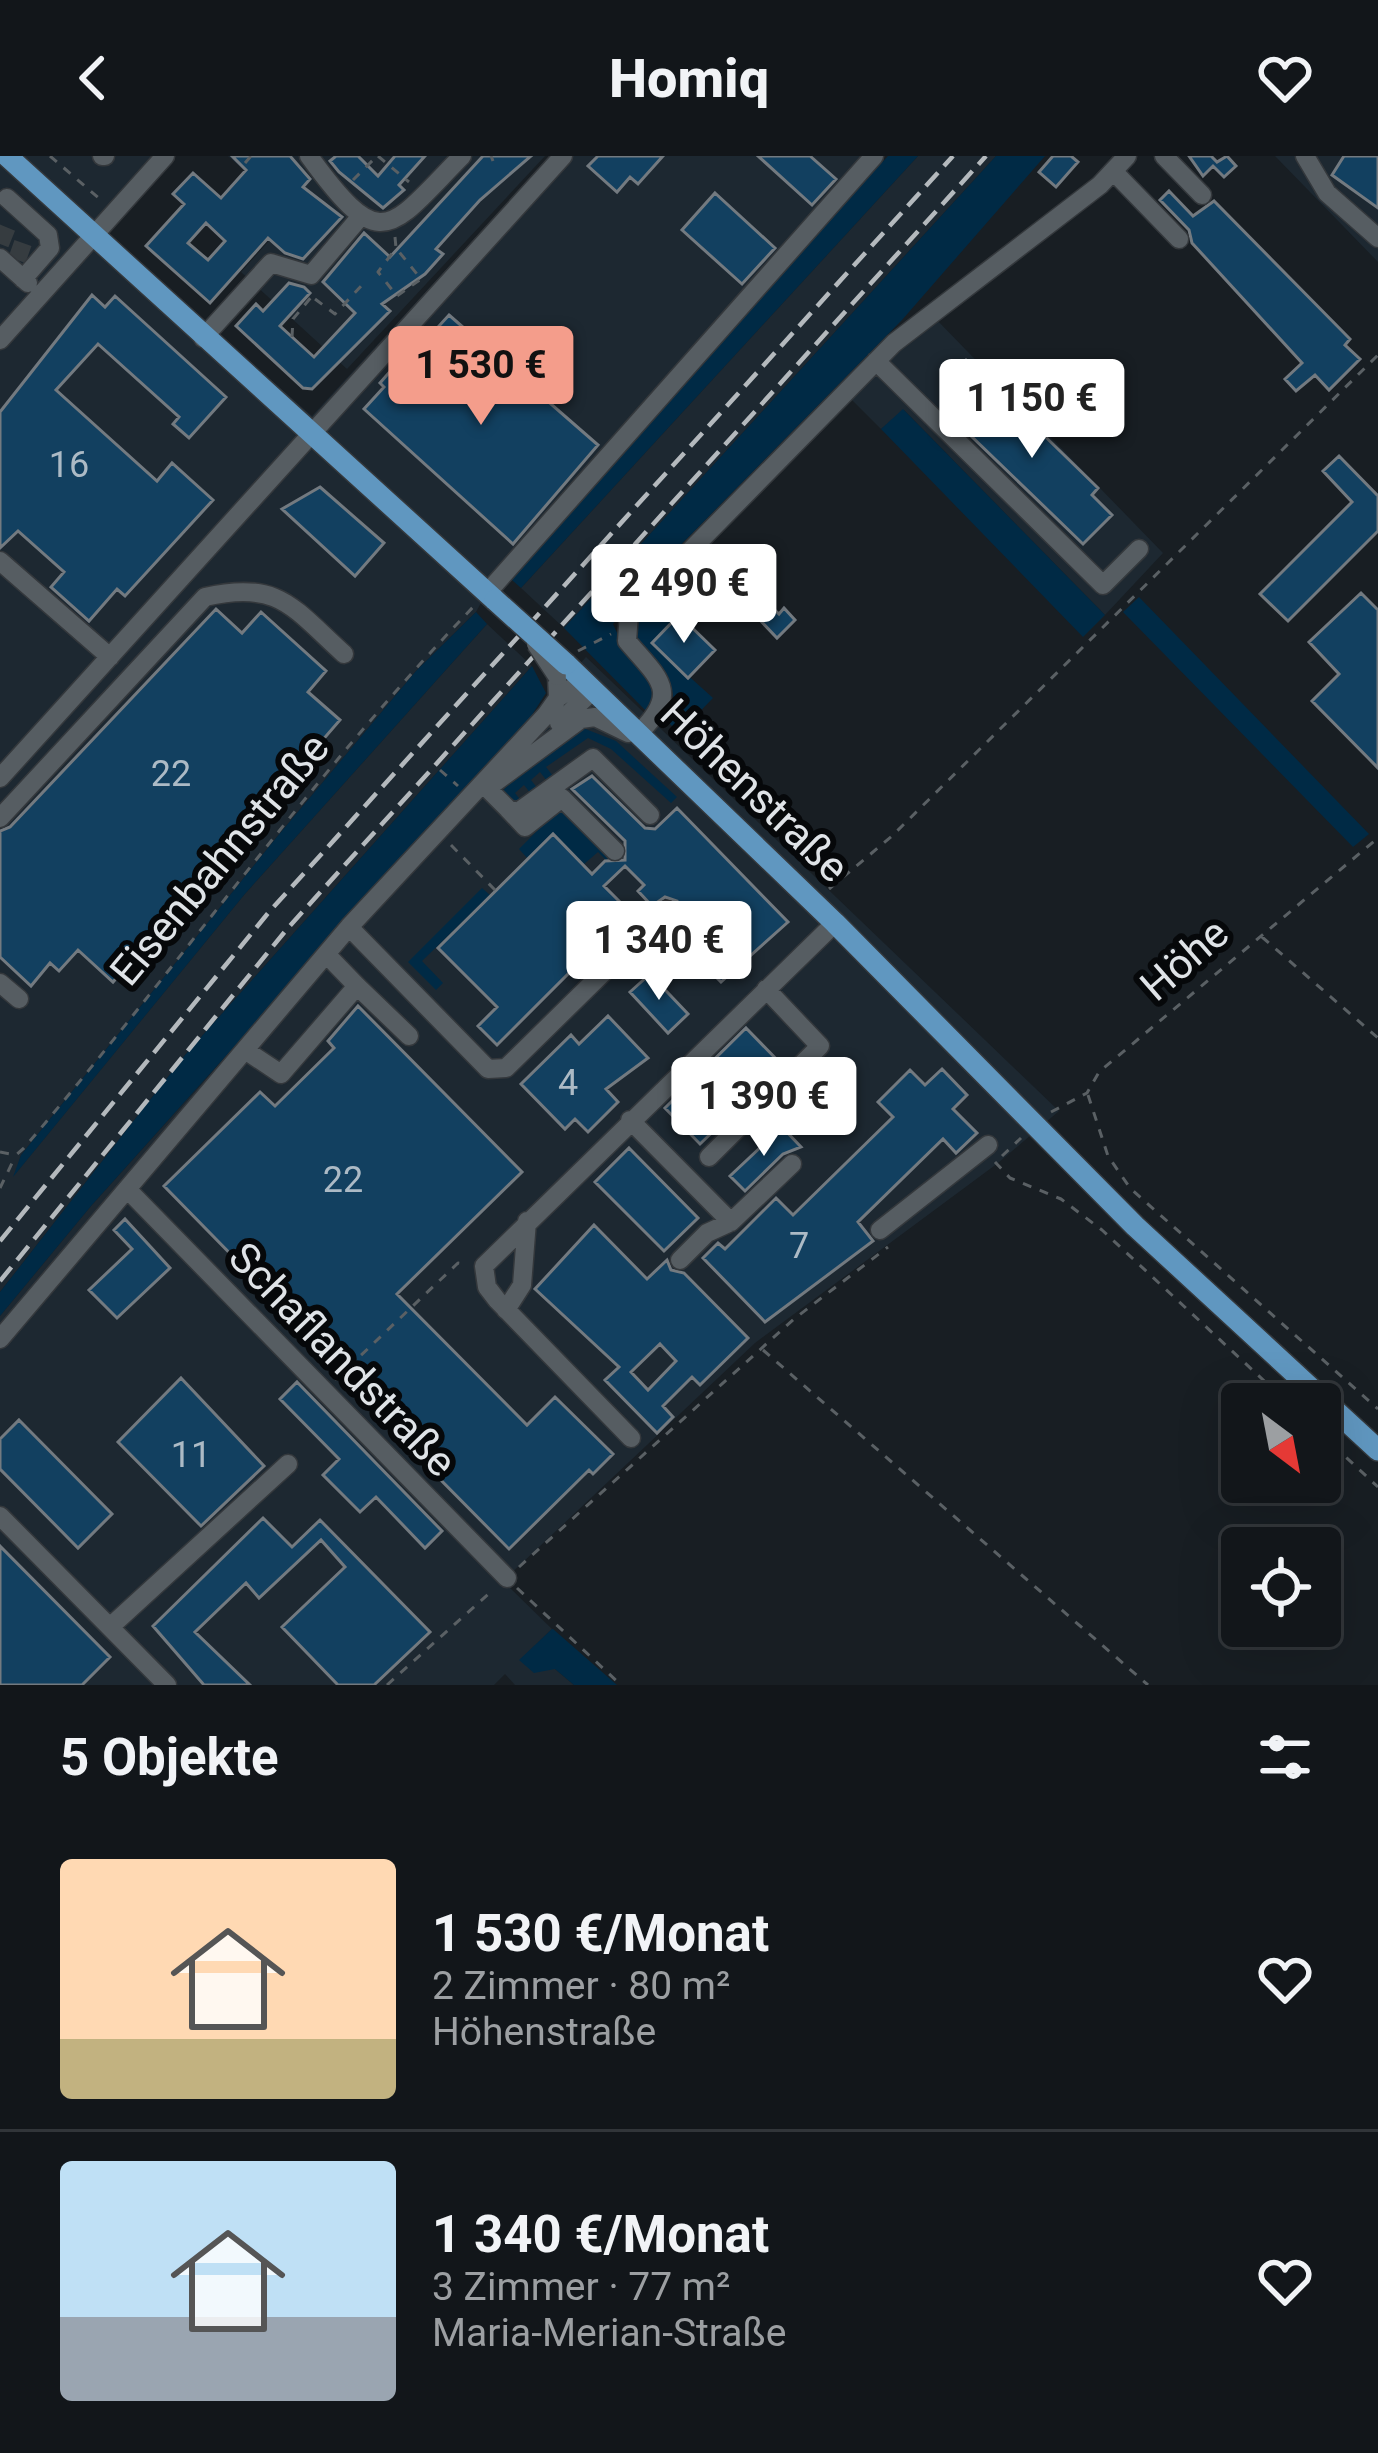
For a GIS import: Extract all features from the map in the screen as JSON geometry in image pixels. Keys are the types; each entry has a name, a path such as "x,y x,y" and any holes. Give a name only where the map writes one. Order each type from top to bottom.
{"main road":[{"name":"Höhenstraße","path":"7,156 310,436 528,629 569,673 640,732 1035,1126 1378,1450"}],"street":[{"path":"309,156 361,216 393,222 462,156"},
{"path":"0,778 562,156"},
{"path":"491,597 874,156"},
{"path":"1164,156 1202,195"},
{"path":"1305,156 1327,193 1378,238"},
{"path":"0,340 162,157"},
{"path":"640,732 661,711 664,695 659,680 627,641 625,621 876,362 975,277 1121,164 1179,238"},
{"path":"30,175 8,208 48,235 50,248 13,266 41,296"},
{"path":"203,338 271,263 310,275 361,216"},
{"path":"24,240 32,220"},
{"path":"876,362 1103,585 1139,549"},
{"path":"0,561 110,657"},
{"path":"0,818 205,597 242,588 265,593 292,607 344,654"},
{"path":"0,1339 349,927 436,833 579,706 586,697 569,673 557,698 483,789"},
{"path":"483,789 556,735 595,717 614,723 671,763"},
{"path":"508,809 528,807 593,758 650,815"},
{"path":"483,789 525,827 562,798 615,851"},
{"path":"349,927 488,1069 506,1068 668,910"},
{"path":"631,1438 506,1310 487,1287 484,1267 835,923"},
{"path":"327,955 409,1036"},
{"path":"0,983 19,999"},
{"path":"245,1050 280,1074 357,986"},
{"path":"709,1156 820,1046 766,989"},
{"path":"630,1120 731,1222"},
{"path":"887,1236 988,1145"},
{"path":"680,1259 707,1233 731,1222 792,1163"},
{"name":"Schaflandstraße","path":"128,1190 507,1578"},
{"path":"506,1310 522,1285 526,1221"},
{"path":"110,1628 288,1464"},
{"path":"0,1516 167,1685"}],"path":[{"path":"50,156 116,213"},
{"path":"245,163 251,156"},
{"path":"343,190 378,156 424,196"},
{"path":"393,222 396,248 421,279 397,296 377,272 396,248"},
{"path":"310,275 314,298 334,314 363,284"},
{"path":"292,337 293,319 314,298"},
{"path":"814,903 892,836 1378,355"},
{"name":"Eisenbahnstraße","path":"0,1188 16,1155 412,670 491,597"},
{"path":"569,673 625,621"},
{"path":"440,770 483,789"},
{"path":"436,833 496,891"},
{"name":"Höhe","path":"1266,1383 1091,1221 993,1164 1064,1101 1088,1093 1099,1072 1378,838"},
{"path":"1259,934 1378,1038"},
{"path":"1088,1093 1108,1156 1130,1188 1378,1409"},
{"path":"0,1151 16,1155"},
{"path":"387,1685 887,1236"},
{"path":"323,1392 458,1263 484,1267"},
{"path":"761,1348 1148,1685"},
{"path":"1341,1453 1378,1487"},
{"path":"507,1578 621,1685"}],"shaded area":[{"path":"0,156 152,156 92,223 312,416 550,156 865,156 496,575 476,612 416,671 276,838 21,1155 16,1173 244,895 487,624 532,666 185,1055 0,1292"},
{"path":"228,156 545,156 347,369 241,272 292,215"},
{"path":"888,156 918,156 521,588 504,573"},
{"path":"918,156 996,156 564,628 521,588"},
{"path":"996,156 1045,156 902,320 659,567 613,624 627,655 655,685 649,714 564,628"},
{"path":"1275,156 1378,156 1378,262"},
{"path":"935,318 1163,553 1105,615 904,410 881,429 849,397"},
{"path":"903,409 1105,615 1083,637 881,429"},
{"path":"679,571 702,592 694,608 652,643 713,698 679,733 668,722 673,707 670,684 630,635 634,618"},
{"path":"1139,597 1369,834 1353,847 1123,612"},
{"path":"476,612 487,624 244,895 13,1177 21,1155 276,838 416,671"},
{"path":"586,657 1059,1111 998,1163 755,1343 503,1581 552,1629 520,1660 555,1669 574,1685 515,1685 505,1674 494,1685 0,1685 0,1316 91,1206"},
{"path":"532,666 546,693 530,718 91,1206 0,1316 0,1292 185,1055"},
{"path":"583,728 616,741 677,797 671,803 611,749 588,738 546,767 553,776 547,781 540,772 531,780 538,789 531,794 524,785 515,793 522,802 514,803 503,791 506,787"},
{"path":"561,807 609,857 606,860 598,852 583,865 553,835 528,859 519,849"},
{"path":"482,888 490,895 422,961 443,983 436,990 408,962"},
{"path":"552,1629 617,1685 574,1685 555,1669 534,1673 519,1660"}],"building":[{"path":"232,156 290,156 310,179 303,187 342,217 303,259 285,253 268,238 210,303 146,246 184,204 173,194 193,173 221,198 246,170","holes":["206,223 225,241 208,260 188,243"]},
{"path":"336,156 358,156 378,176 395,156 425,156 399,185 404,190 383,208 339,172 330,161"},
{"path":"483,156 531,156 480,200 436,249 443,254 425,274 382,304 390,311 312,389 303,388 236,326 256,304 263,311 289,283 304,287 310,293 280,326 314,357 355,313 323,282 364,233 390,257"},
{"path":"598,156 663,156 638,184 630,177 617,192 588,166"},
{"path":"758,156 810,156 836,179 812,205"},
{"path":"1053,156 1071,156 1078,162 1056,187 1039,172"},
{"path":"1189,156 1211,156 1217,162 1227,156 1236,166 1224,177 1213,166 1203,176"},
{"path":"1344,156 1378,156 1378,208 1332,175"},
{"path":"1169,191 1193,216 1214,201 1350,339 1345,345 1360,359 1329,390 1315,375 1296,391 1285,379 1302,363 1192,243 1189,230 1160,200"},
{"path":"715,193 775,248 742,284 682,230"},
{"path":"92,295 105,307 115,296 226,397 189,438 173,424 179,417 98,344 56,390 157,481 172,463 213,500 125,596 117,589 89,621 51,587 64,572 18,531 0,548 0,412"},
{"path":"449,315 598,445 513,544 364,409 394,367 398,371"},
{"path":"966,360 982,374 961,397 982,417 989,409 1008,427 1022,414 1098,488 1092,495 1112,515 1083,544 967,432 973,427 943,400 951,392 943,385"},
{"path":"1339,456 1378,496 1378,531 1288,621 1260,594 1352,502 1323,471"},
{"path":"320,487 384,543 355,576 282,509"},
{"path":"747,584 779,614 784,608 795,620 777,638 736,595"},
{"path":"1361,593 1378,610 1378,768 1312,701 1339,674 1309,642"},
{"path":"216,609 242,633 261,612 326,671 308,692 340,720 113,982 78,950 59,971 50,963 31,986 0,957 0,831 10,827"},
{"path":"679,615 715,650 688,678 652,643"},
{"path":"592,776 645,828 655,829 677,808 788,922 721,982 674,935 684,926 677,919 677,901 665,897 652,906 638,891 644,885 625,866 604,886 630,912 497,1045 478,1026 497,1007 438,948 553,834 592,874 605,861 625,860 625,841 572,789"},
{"path":"650,974 688,1014 668,1033 630,992"},
{"path":"358,1006 522,1172 397,1294 527,1425 555,1397 613,1454 593,1474 589,1470 509,1549 342,1380 348,1374 164,1186 260,1092 275,1106 334,1048 328,1041"},
{"path":"608,1016 648,1058 606,1089 618,1102 588,1132 575,1119 565,1129 521,1084 571,1035 579,1044"},
{"path":"746,1028 782,1065 700,1144 665,1108"},
{"path":"942,1069 967,1095 953,1109 977,1133 956,1153 943,1139 858,1222 873,1241 765,1322 703,1258 718,1243 725,1249 776,1198 793,1215 893,1117 878,1102 910,1070 925,1085"},
{"path":"782,1127 801,1147 783,1154 745,1191 730,1176"},
{"path":"629,1148 698,1218 664,1251 595,1182"},
{"path":"125,1219 170,1268 117,1318 89,1290 132,1249 114,1230"},
{"path":"594,1225 647,1279 667,1260 671,1270 684,1273 748,1338 700,1385 692,1377 663,1406 673,1417 657,1433 605,1380 619,1367 535,1289","holes":["660,1344 676,1361 648,1390 631,1372"]},
{"path":"181,1378 264,1466 201,1526 118,1442"},
{"path":"297,1382 442,1531 425,1548 376,1497 360,1512 323,1475 339,1459 280,1399"},
{"path":"19,1420 112,1514 78,1548 0,1469 0,1439"},
{"path":"263,1518 292,1547 320,1520 430,1632 374,1685 338,1685 282,1627 345,1567 321,1540 259,1598 246,1583 195,1632 250,1685 204,1685 153,1626"},
{"path":"0,1546 110,1657 82,1685 0,1685"}],"tunnel":[{"path":"0,244 8,224"},
{"path":"17,260 24,240"}],"railway":[{"path":"0,1241 269,912 953,156"},
{"path":"0,1281 287,929 986,156"}]}
